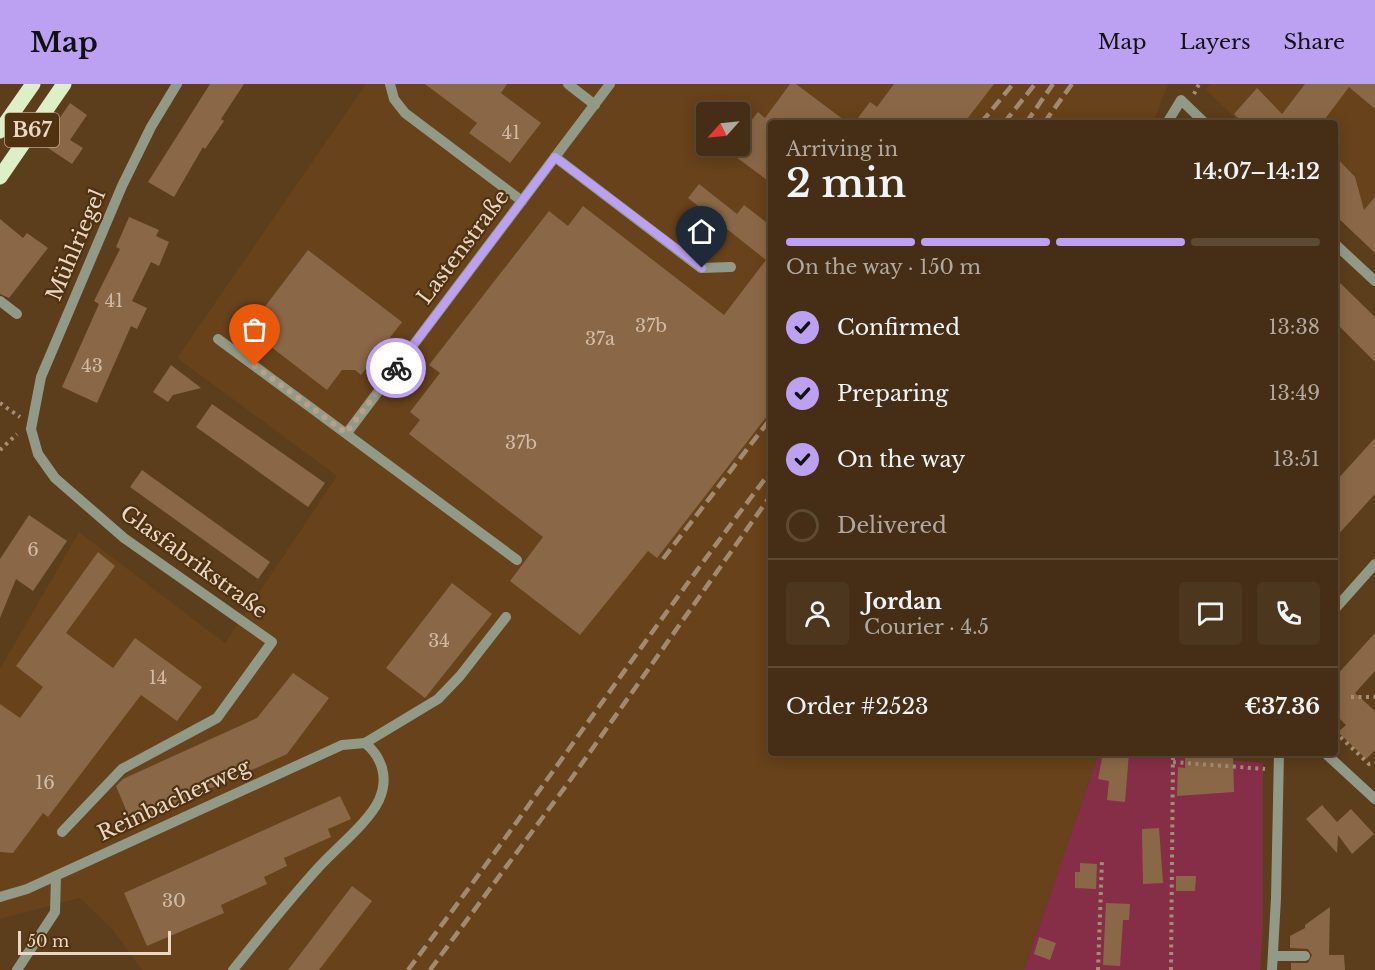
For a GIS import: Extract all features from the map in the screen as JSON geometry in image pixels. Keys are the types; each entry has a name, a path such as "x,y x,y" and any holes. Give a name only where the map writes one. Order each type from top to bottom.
{"main road":[{"name":"B67","path":"0,131 33,84"},
{"name":"B67","path":"0,177 64,84"}],"street":[{"name":"Mühlriegel","path":"31,429 40,377 122,186 151,127 177,84"},
{"path":"390,84 394,99 405,113 522,201"},
{"path":"568,84 595,105"},
{"name":"Lastenstraße","path":"346,433 610,84"},
{"path":"1169,120 1181,100 1202,120"},
{"path":"555,157 702,268 731,267"},
{"path":"1338,247 1375,281"},
{"path":"0,301 16,314"},
{"path":"218,339 517,560"},
{"name":"Glasfabrikstraße","path":"31,429 38,454 55,478 124,538 272,642 217,718 122,769 62,832"},
{"path":"1338,606 1375,564"},
{"name":"Reinbacherweg","path":"0,897 56,876 342,745 365,743 438,699 460,676 506,617"},
{"path":"233,970 285,903 368,817 380,799 384,778 381,762 376,752 365,743"},
{"path":"1272,970 1279,756"},
{"path":"1328,756 1375,799"},
{"path":"17,970 55,912 56,876"},
{"path":"1273,956 1305,956"}],"path":[{"path":"0,404 8,410"},
{"path":"0,450 16,434 31,429"},
{"path":"1351,697 1375,697"},
{"path":"1338,735 1369,764 1375,763"},
{"path":"1171,970 1173,756"},
{"path":"1173,762 1278,770"},
{"path":"1098,970 1102,860"}],"shaded area":[{"path":"366,84 1168,84 1154,120 768,120 768,756 1098,756 1024,970 142,970 112,929 80,898 0,919 0,669 79,532 225,643 337,476 177,358"},
{"path":"1210,84 1375,84 1375,253 1338,218 1338,120 1237,120 1206,90"},
{"path":"1098,756 1181,756 1263,763 1263,925 1260,970 1024,970"}],"building":[{"path":"210,84 244,84 221,119 224,121 205,149 203,147 174,197 148,182"},
{"path":"425,84 507,84 501,93 541,123 510,163 469,133 477,123"},
{"path":"790,84 796,84 844,120 768,120 768,181 736,157 750,156 750,122 758,112 765,118"},
{"path":"894,84 994,84 966,120 856,120 870,102 877,107"},
{"path":"1305,84 1375,84 1375,109 1349,87 1324,120 1240,120 1234,114 1257,88 1282,114"},
{"path":"70,103 87,115 70,140 83,148 72,164 42,144"},
{"path":"1338,159 1355,177 1364,210 1375,197 1375,253 1338,218"},
{"path":"699,184 737,214 744,205 768,224 768,415 657,558 648,551 580,635 510,581 543,537 409,434 420,420 410,412 440,373 429,365 549,211 568,226 583,206 724,315 766,260 688,198"},
{"path":"129,217 159,230 156,236 169,242 159,266 151,262 132,301 147,308 137,329 131,326 97,403 62,387 99,304 94,301 120,249 116,247"},
{"path":"0,219 23,238 27,233 48,248 9,298 0,294"},
{"path":"308,250 402,322 361,375 355,370 342,370 327,390 248,329"},
{"path":"1338,281 1375,317 1375,362 1338,325"},
{"path":"171,365 201,388 173,395 168,402 153,392"},
{"path":"212,404 325,483 308,507 196,427"},
{"path":"1375,438 1375,494 1338,535 1338,479"},
{"path":"142,470 270,562 258,579 130,487"},
{"path":"29,515 67,541 33,591 16,579 0,618 0,559"},
{"path":"98,552 115,566 66,633 113,668 135,638 202,687 177,721 141,695 48,817 43,813 13,853 0,852 0,704 20,718 43,687 16,666"},
{"path":"452,583 492,614 425,698 386,668"},
{"path":"1375,633 1375,671 1355,693 1375,711 1375,750 1366,759 1338,732 1346,725 1338,717 1338,674"},
{"path":"293,673 329,698 287,754 132,824 116,786 123,779 257,718"},
{"path":"1102,756 1129,756 1125,802 1107,800 1109,781 1098,779"},
{"path":"1185,756 1233,756 1234,792 1177,796 1178,767 1185,768"},
{"path":"340,796 351,819 328,829 331,837 284,858 287,866 264,877 267,884 221,905 224,913 147,946 124,893"},
{"path":"1322,805 1337,822 1351,809 1374,834 1352,854 1338,835 1337,853 1306,819"},
{"path":"1159,828 1163,883 1143,884 1142,829"},
{"path":"1080,863 1097,864 1096,889 1075,888 1075,872 1080,872"},
{"path":"1176,876 1196,876 1195,891 1176,891"},
{"path":"352,886 372,901 319,970 288,970"},
{"path":"1106,903 1130,904 1129,920 1123,920 1120,966 1103,965"},
{"path":"1330,907 1329,955 1344,955 1345,970 1291,970 1291,963 1308,963 1312,955 1308,949 1290,948 1290,936 1305,928 1305,925"},
{"path":"1039,937 1056,943 1050,960 1034,954"}],"railway":[{"path":"983,120 1013,84"},
{"path":"1006,120 1035,84"},
{"path":"1028,120 1053,84"},
{"path":"1046,120 1072,84"},
{"path":"663,559 768,422"},
{"path":"408,970 768,475"},
{"path":"430,970 571,779 768,499"}],"way so far":[{"path":"255,366 346,433 396,368"}],"route":[{"path":"396,368 555,157 702,268"}]}
